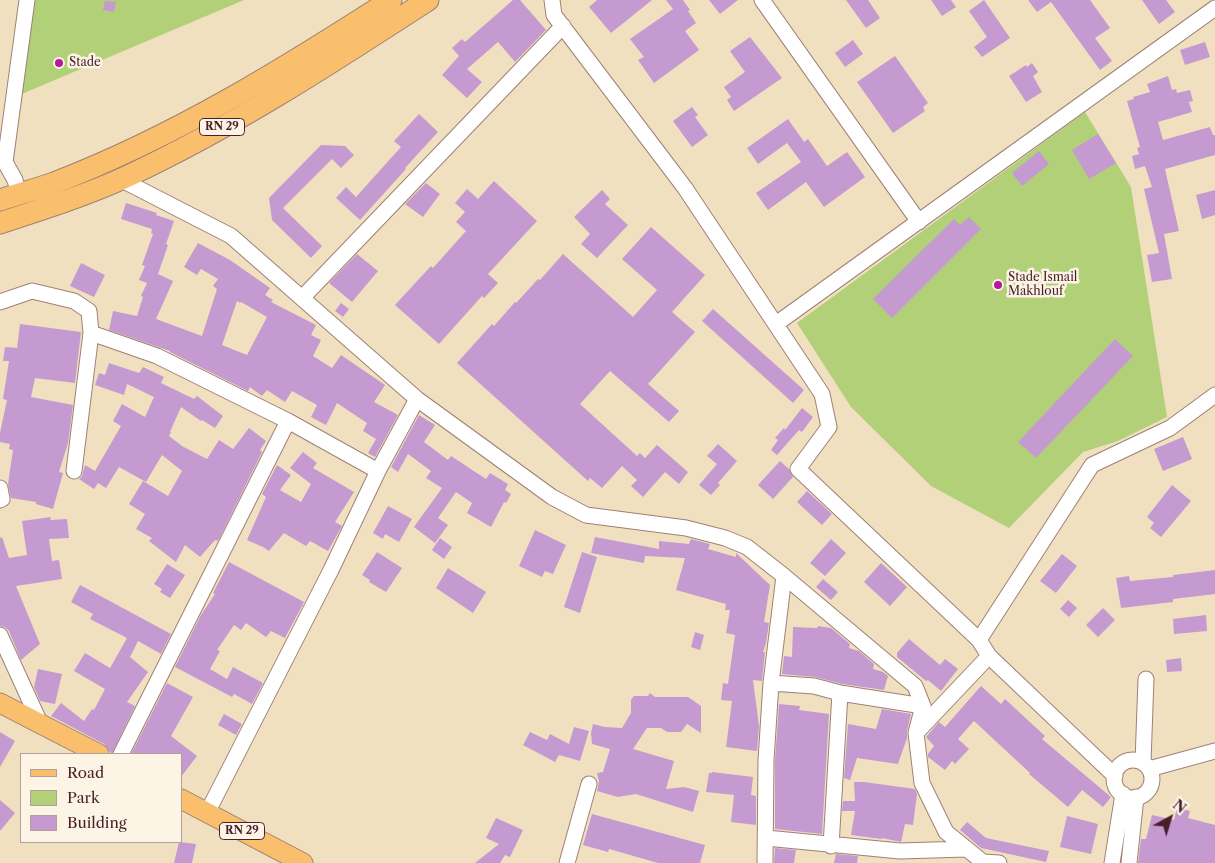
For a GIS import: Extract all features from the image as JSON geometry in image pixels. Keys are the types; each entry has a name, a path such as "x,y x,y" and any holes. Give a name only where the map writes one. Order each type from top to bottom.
{"highway":[{"name":"RN 29","path":"9,197 54,183 118,156 241,94 391,0"},
{"name":"RN 29","path":"0,223 63,203 120,179 244,115 332,62 428,0"}],"main road":[{"path":"0,703 96,753"},
{"name":"RN 29","path":"182,800 303,863"}],"street":[{"path":"9,197 15,180 2,163 27,0"},
{"path":"552,0 554,15 685,188 822,394 830,427 798,469 979,640 989,656 1115,776"},
{"path":"762,0 919,222"},
{"path":"776,324 1215,8"},
{"path":"302,298 563,26"},
{"path":"120,179 231,236 417,399 552,497 586,515 686,528 725,538 747,547 914,686 923,706 916,733 922,783 946,832 983,862 999,863"},
{"path":"0,302 32,291 74,301 89,311 91,333 74,471"},
{"path":"91,333 157,356 288,421 378,471"},
{"path":"979,640 1092,465 1170,428 1215,395"},
{"path":"207,813 331,570 378,471 417,399"},
{"path":"122,753 288,421"},
{"path":"0,488 2,498 0,500"},
{"path":"765,863 766,760 771,684 784,576"},
{"path":"0,635 41,725"},
{"path":"916,733 989,656"},
{"path":"1146,679 1146,766"},
{"path":"771,684 814,686 840,693 923,706"},
{"path":"830,846 840,693"},
{"path":"1146,766 1215,751"},
{"path":"1137,760 1146,766 1152,774 1150,786 1147,792 1130,796 1117,786 1115,776 1117,770 1125,762 1137,760"},
{"path":"567,863 589,784"},
{"path":"1112,863 1130,796"},
{"path":"1129,863 1130,796"},
{"path":"766,838 830,846 900,851 966,848"}],"green space":[{"name":"Stade","path":"28,0 244,0 17,96"},
{"name":"Stade Ismail Makhlouf","path":"1085,112 1131,187 1167,417 1118,441 1083,452 1009,528 931,486 851,407 797,323"}],"building":[{"path":"513,0 520,0 546,30 515,62 498,42 467,69 482,82 467,98 442,75 459,56 452,48 462,39 465,42"},
{"path":"597,0 652,0 611,33 589,7"},
{"path":"666,0 683,0 690,10 688,11 696,23 685,31 699,50 654,83 638,60 644,57 630,39 673,9"},
{"path":"709,0 738,0 720,14"},
{"path":"846,0 868,0 880,18 866,28"},
{"path":"931,0 951,0 956,7 942,16"},
{"path":"984,0 1010,38 982,57 974,47 987,37 969,11"},
{"path":"1028,0 1090,0 1110,28 1095,38 1112,61 1100,70 1051,2 1037,12"},
{"path":"1142,0 1166,0 1175,12 1159,24"},
{"path":"105,1 116,2 114,12 103,10"},
{"path":"750,37 782,78 734,111 727,100 731,97 724,87 745,72 730,51"},
{"path":"853,40 863,54 845,67 835,53"},
{"path":"1205,42 1210,57 1185,65 1180,50"},
{"path":"895,56 928,103 923,107 925,111 893,133 857,82"},
{"path":"1032,63 1038,72 1033,76 1042,92 1026,102 1009,76"},
{"path":"1168,76 1172,90 1176,89 1177,93 1190,90 1193,101 1189,102 1192,112 1158,122 1163,140 1210,127 1213,135 1215,135 1215,155 1165,169 1179,231 1164,234 1172,279 1152,282 1147,255 1159,253 1144,189 1152,187 1145,166 1135,169 1132,156 1139,154 1137,148 1140,147 1127,101 1134,99 1133,97 1150,92 1147,84"},
{"path":"692,107 698,115 695,117 708,135 692,147 673,121"},
{"path":"419,114 438,132 360,220 336,198 346,187 356,197 401,147 394,141"},
{"path":"788,119 804,142 808,139 827,166 847,152 865,177 824,207 806,182 768,210 756,193 801,162 787,143 758,164 747,148"},
{"path":"1098,134 1116,163 1089,179 1072,150"},
{"path":"321,145 345,146 354,155 341,168 332,159 283,208 322,246 311,258 272,220 269,198"},
{"path":"1039,151 1049,164 1022,186 1012,173"},
{"path":"494,181 537,221 488,274 498,283 484,298 482,296 439,344 395,305 431,266 433,268 466,231 456,222 465,212 455,203 467,189 478,199"},
{"path":"426,183 440,194 423,217 405,204"},
{"path":"602,190 610,199 605,204 628,225 597,258 581,244 590,234 574,217"},
{"path":"1215,190 1215,215 1202,219 1196,195"},
{"path":"126,203 157,213 156,215 174,221 158,274 173,281 156,319 202,336 217,289 213,286 218,279 201,269 197,275 184,267 198,243 230,260 270,288 265,295 273,300 271,302 316,325 311,335 321,340 313,356 332,368 341,355 385,385 374,402 398,415 375,457 368,453 376,439 363,431 367,423 337,403 326,425 311,417 317,405 292,391 285,402 267,390 262,396 250,387 248,391 170,351 109,330 113,311 137,316 143,297 141,296 147,283 139,280 145,266 142,265 153,234 151,233 152,229 121,219","holes":["237,301 267,317 247,355 222,345"]},
{"path":"969,217 981,229 892,318 873,299 954,219 960,225"},
{"path":"651,227 705,275 672,312 695,332 648,384 679,411 669,422 610,371 580,404 637,456 640,453 645,458 657,445 688,472 679,484 665,472 643,497 631,486 637,480 622,466 602,488 590,478 588,481 457,363 492,324 494,326 563,254 633,317 657,290 622,259"},
{"path":"357,254 378,271 352,302 329,283"},
{"path":"81,263 105,275 94,297 70,286"},
{"path":"341,303 349,309 343,317 335,311"},
{"path":"713,309 804,390 793,403 702,321"},
{"path":"20,324 81,332 75,383 35,378 31,397 73,405 68,443 59,472 63,473 53,509 36,504 36,502 11,498 8,484 13,450 9,449 10,444 0,442 7,400 3,399 9,361 3,361 5,347 17,348"},
{"path":"1115,339 1133,356 1036,458 1018,442"},
{"path":"109,363 139,373 143,367 164,377 161,383 194,399 197,396 223,416 215,428 181,407 170,432 169,436 182,446 207,459 219,440 233,449 249,428 266,441 260,450 262,452 219,539 215,540 200,557 185,545 176,562 149,541 152,538 136,529 145,514 129,504 143,481 168,496 182,471 162,455 146,482 119,467 106,488 98,483 94,489 79,479 82,476 85,465 95,471 121,426 113,421 122,404 145,417 154,397 127,384 124,395 95,385 99,373 105,375"},
{"path":"802,408 813,417 802,432 799,430 777,455 771,450 778,440 775,438 784,428 785,430"},
{"path":"419,415 435,425 424,442 448,460 451,456 486,479 490,473 508,484 505,490 511,494 506,503 504,502 491,527 467,513 472,503 456,492 438,518 448,525 435,543 414,527 442,488 426,478 431,471 408,454 398,472 391,467"},
{"path":"1183,437 1192,459 1163,471 1154,449"},
{"path":"718,444 737,461 718,483 720,485 711,495 699,485 717,464 707,456"},
{"path":"303,452 317,463 313,468 354,492 335,522 342,526 328,551 310,541 306,546 284,533 269,551 247,540 266,497 262,494 277,465 291,475 280,490 301,502 311,484 290,468"},
{"path":"780,461 789,469 793,477 773,499 758,485"},
{"path":"1172,485 1191,501 1161,537 1150,528 1154,523 1147,517"},
{"path":"807,491 832,514 822,525 797,502"},
{"path":"388,506 412,519 399,542 385,534 383,539 373,533"},
{"path":"51,517 50,520 67,519 69,538 49,539 52,561 59,560 62,579 16,586 40,644 21,660 9,631 5,627 0,626 0,538 2,537 9,558 27,555 22,521"},
{"path":"535,530 566,545 553,574 545,571 542,577 519,566"},
{"path":"595,537 659,549 659,541 689,544 691,539 710,544 708,549 736,557 736,553 770,585 764,622 769,623 763,652 765,652 762,681 753,680 759,726 757,751 726,747 732,701 721,700 723,683 728,684 735,635 726,633 730,610 725,610 726,604 676,590 685,558 645,556 644,563 591,553"},
{"path":"440,538 452,547 444,559 432,550"},
{"path":"831,539 846,553 825,576 810,563"},
{"path":"377,552 402,568 386,592 369,582 370,580 362,575"},
{"path":"582,552 597,557 580,613 564,607"},
{"path":"1062,554 1077,566 1056,593 1040,581"},
{"path":"229,562 304,602 285,638 271,631 266,637 246,623 241,630 234,625 217,650 220,651 210,669 227,679 233,667 263,683 252,704 234,694 232,697 175,667 201,615 215,594 213,593"},
{"path":"881,563 907,587 890,606 864,582"},
{"path":"167,564 185,575 170,598 160,592 162,589 154,584"},
{"path":"448,568 486,592 473,613 436,588"},
{"path":"1215,570 1215,594 1173,599 1173,602 1121,608 1116,578 1129,576 1130,581 1173,577 1173,575"},
{"path":"823,579 838,592 831,600 816,587"},
{"path":"80,585 171,634 161,654 138,641 130,657 148,672 127,702 135,706 112,753 104,744 51,716 61,703 84,721 92,709 94,710 105,689 74,671 85,653 110,668 127,638 90,619 93,614 71,602"},
{"path":"1068,600 1077,608 1069,617 1060,609"},
{"path":"1103,608 1115,620 1098,637 1086,625"},
{"path":"1206,615 1207,631 1174,634 1173,619"},
{"path":"818,626 831,628 850,644 849,648 859,651 874,664 873,669 883,672 888,676 884,690 842,684 815,677 782,674 784,656 792,657 793,627 817,628"},
{"path":"695,632 704,635 700,650 691,647"},
{"path":"909,639 940,665 945,659 958,669 941,691 897,657 897,653"},
{"path":"1181,658 1182,671 1167,672 1166,660"},
{"path":"38,669 62,674 55,704 40,701 34,687"},
{"path":"167,683 193,697 171,736 197,756 182,776 182,753 132,753"},
{"path":"981,686 1001,704 1005,699 1045,736 1042,739 1111,797 1103,807 1082,790 1068,807 1029,774 974,721 958,739 969,749 955,764 952,761 945,770 928,757 934,746 926,737 939,722 945,727"},
{"path":"650,693 655,697 688,697 701,706 701,733 687,724 681,732 667,732 661,728 647,728 633,749 674,761 666,789 684,787 699,791 693,812 636,794 618,797 597,791 599,781 597,773 603,772 610,749 592,744 591,733 593,724 622,728 631,713 631,700 634,696 648,696"},
{"path":"779,704 800,706 799,710 829,714 822,834 775,829 775,760"},
{"path":"882,709 911,714 907,738 898,764 857,758 850,780 844,778 848,724 876,729"},
{"path":"224,714 242,724 236,735 218,725"},
{"path":"574,727 589,731 580,761 559,755 555,762 523,745 530,732 547,740 550,734 569,744"},
{"path":"0,732 15,741 0,767"},
{"path":"709,773 753,777 751,795 756,796 756,825 731,822 734,795 706,792"},
{"path":"854,782 915,789 917,794 913,825 905,824 901,842 851,835 855,811 842,811 843,801 855,801"},
{"path":"0,800 15,813 0,831"},
{"path":"1177,808 1190,811 1188,818 1215,825 1215,863 1138,863 1141,839 1146,839 1152,815 1174,820"},
{"path":"592,814 705,845 700,863 658,863 609,849 608,852 583,845"},
{"path":"1067,816 1098,824 1091,854 1060,847"},
{"path":"496,818 523,830 510,857 505,855 500,863 475,863 499,844 486,838"},
{"path":"967,822 986,838 1049,851 1046,862 981,848 960,830"},
{"path":"179,843 196,844 192,863 174,863"},
{"path":"775,848 796,850 794,863 774,863"},
{"path":"836,854 858,856 857,863 834,863"}],"place":[{"name":"Stade","path":"59,63"},
{"name":"Stade Ismail Makhlouf","path":"998,285"}]}
